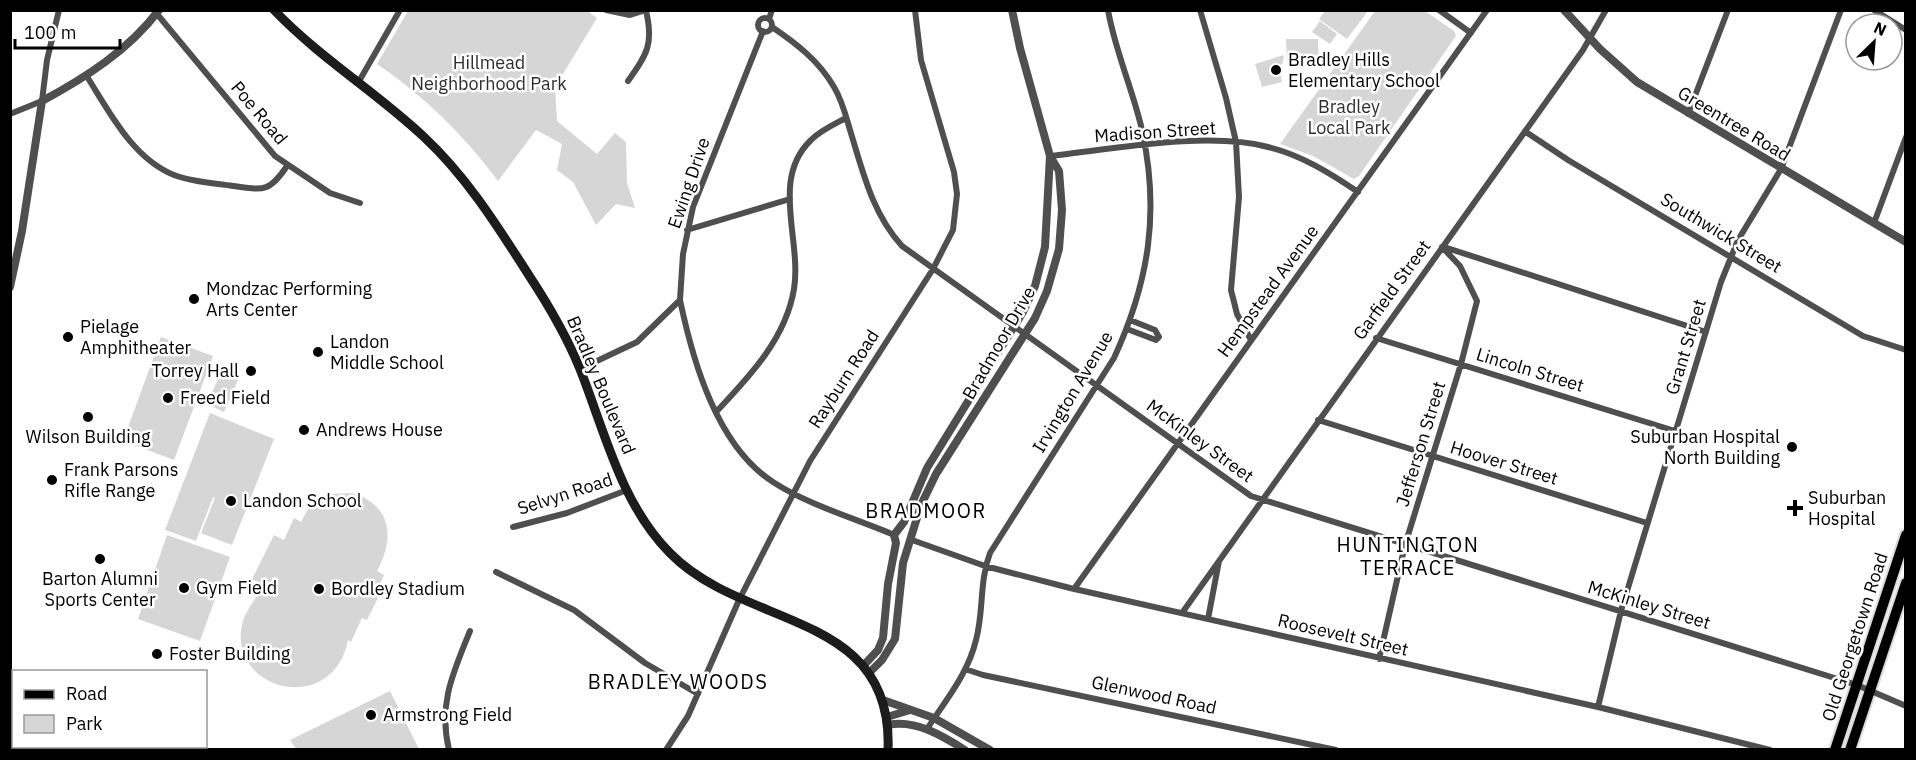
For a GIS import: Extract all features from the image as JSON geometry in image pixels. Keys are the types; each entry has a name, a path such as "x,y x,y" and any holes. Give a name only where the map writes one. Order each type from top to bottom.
{"main road":[{"name":"Bradley Boulevard","path":"274,10 306,41 424,137 465,181 547,305 580,369 627,490 646,524 676,560 702,580 739,600 827,636 867,668 883,700 888,721 888,750"},
{"name":"Old Georgetown Road","path":"1835,750 1905,535"},
{"name":"Old Georgetown Road","path":"1850,750 1905,583"}],"street":[{"path":"10,287 47,60 59,10"},
{"path":"358,83 400,10"},
{"path":"606,10 630,15 646,11 650,29 648,48 628,81"},
{"path":"763,32 772,27 769,19 772,10"},
{"name":"Rayburn Road","path":"666,750 698,694 739,600 810,461 933,269 953,230 957,194 954,172 921,60 915,10"},
{"name":"Bradmoor Drive","path":"867,668 895,639 899,585 911,540 936,474 1025,333 1047,291 1059,249 1062,210 1059,171 1050,156 1020,48 1012,10"},
{"name":"Irvington Avenue","path":"927,729 965,669 977,637 985,566 990,553 1114,358 1127,329 1143,282 1150,238 1151,191 1145,147 1108,10"},
{"path":"1200,10 1226,98 1236,142 1239,198 1231,290 1237,314 1251,340"},
{"path":"1439,10 1471,33"},
{"name":"Hempstead Avenue","path":"1074,589 1487,10"},
{"name":"Greentree Road","path":"1564,10 1589,39 1637,82 1905,242"},
{"name":"Garfield Street","path":"1182,613 1219,558 1526,132 1606,10"},
{"path":"1688,114 1728,10"},
{"name":"Grant Street","path":"1598,707 1621,611 1647,523 1731,257 1738,240 1781,169 1841,10"},
{"path":"1874,10 1905,30"},
{"path":"10,114 42,101 86,75 124,46 158,12"},
{"name":"Poe Road","path":"158,12 274,156 330,194 360,203"},
{"name":"Ewing Drive","path":"680,300 687,230 698,193 763,32 759,23 763,19 769,19"},
{"name":"McKinley Street","path":"772,27 793,41 818,64 835,88 872,200 880,218 903,246 1251,496 1857,685 1905,706"},
{"path":"86,75 139,151 173,174 190,180 263,190 276,183 287,166"},
{"path":"717,411 765,356 787,314 794,290 796,266 790,200 791,177 799,156 810,141 846,118"},
{"name":"Southwick Street","path":"1526,132 1863,336 1905,350"},
{"path":"1874,223 1905,137"},
{"name":"Madison Street","path":"1050,156 1206,140 1236,142 1268,146 1298,157 1327,171 1358,192"},
{"name":"Bradmoor Drive","path":"867,668 883,638 888,584 897,536 927,468 1014,326 1035,286 1045,247 1050,156"},
{"path":"687,230 790,200"},
{"path":"1442,247 1706,332"},
{"name":"Jefferson Street","path":"1379,659 1405,545 1461,364 1477,301 1460,266 1442,247"},
{"path":"580,369 637,342 680,300 698,368 732,440 747,460 773,482 897,536 903,547 911,540 907,530 897,536"},
{"path":"1127,329 1156,340 1160,338 1155,330 1130,320"},
{"name":"Lincoln Street","path":"1377,338 1676,431"},
{"name":"Hoover Street","path":"1318,420 1647,523"},
{"name":"Selvyn Road","path":"513,527 567,513 627,490"},
{"name":"Roosevelt Street","path":"911,540 985,566 1074,589 1598,707 1770,750"},
{"name":"Garfield Street","path":"1208,620 1219,558"},
{"path":"496,572 574,610 645,663 698,694"},
{"path":"449,750 443,728 448,685 470,631"},
{"name":"Glenwood Road","path":"965,669 982,675 1336,750"},
{"path":"883,700 934,717 990,750"},
{"path":"888,721 911,710"},
{"path":"888,721 927,729 965,750"}],"green space":[{"name":"Hillmead Neighborhood Park","path":"586,10 597,18 555,87 557,121 597,154 615,133 626,142 627,183 635,208 616,204 596,225 573,182 557,170 562,144 536,130 498,181 442,117 411,89 377,64 408,11"},
{"path":"1325,11 1368,11 1347,39 1319,19"},
{"name":"Bradley Local Park","path":"1375,11 1425,11 1454,31 1456,36 1359,176 1354,179 1313,156 1280,144"},
{"path":"1320,21 1337,34 1330,44 1312,32"},
{"path":"1286,39 1318,39 1319,63 1287,63"},
{"path":"1284,55 1279,68 1282,82 1262,87 1255,64"},
{"name":"Freed Field","path":"161,337 213,356 174,460 123,441"},
{"path":"221,372 238,380 224,412 207,404"},
{"path":"210,413 274,439 232,545 201,533 215,498 213,497 196,541 165,530"},
{"name":"Bordley Stadium","path":"352,493 365,498 375,506 382,514 386,524 388,535 386,547 377,571 384,575 375,596 378,598 367,620 362,618 351,642 348,640 339,664 323,679 304,686 284,686 265,679 251,666 242,648 242,625 248,609 263,585 252,579 274,535 284,540 294,518 301,522 315,496 320,498 330,494"},
{"name":"Gym Field","path":"167,535 230,557 200,641 138,619"},
{"name":"Armstrong Field","path":"390,691 419,749 296,749 290,740"}],"place":[{"name":"Bradley Hills Elementary School","path":"1276,70"},
{"name":"Mondzac Performing Arts Center","path":"194,299"},
{"name":"Pielage Amphitheater","path":"68,337"},
{"name":"Landon Middle School","path":"318,352"},
{"name":"Torrey Hall","path":"251,371"},
{"name":"Freed Field","path":"168,398"},
{"name":"Wilson Building","path":"88,417"},
{"name":"Andrews House","path":"304,430"},
{"name":"Suburban Hospital North Building","path":"1792,447"},
{"name":"Frank Parsons Rifle Range","path":"52,480"},
{"name":"Landon School","path":"231,501"},
{"name":"Suburban Hospital","path":"1795,508"},
{"name":"Barton Alumni Sports Center","path":"100,559"},
{"name":"Gym Field","path":"184,588"},
{"name":"Bordley Stadium","path":"319,589"},
{"name":"Foster Building","path":"157,654"},
{"name":"Armstrong Field","path":"371,715"}],"district":[{"name":"BRADMOOR","path":"926,511"},
{"name":"HUNTINGTON TERRACE","path":"1408,556"},
{"name":"BRADLEY WOODS","path":"678,682"}]}
